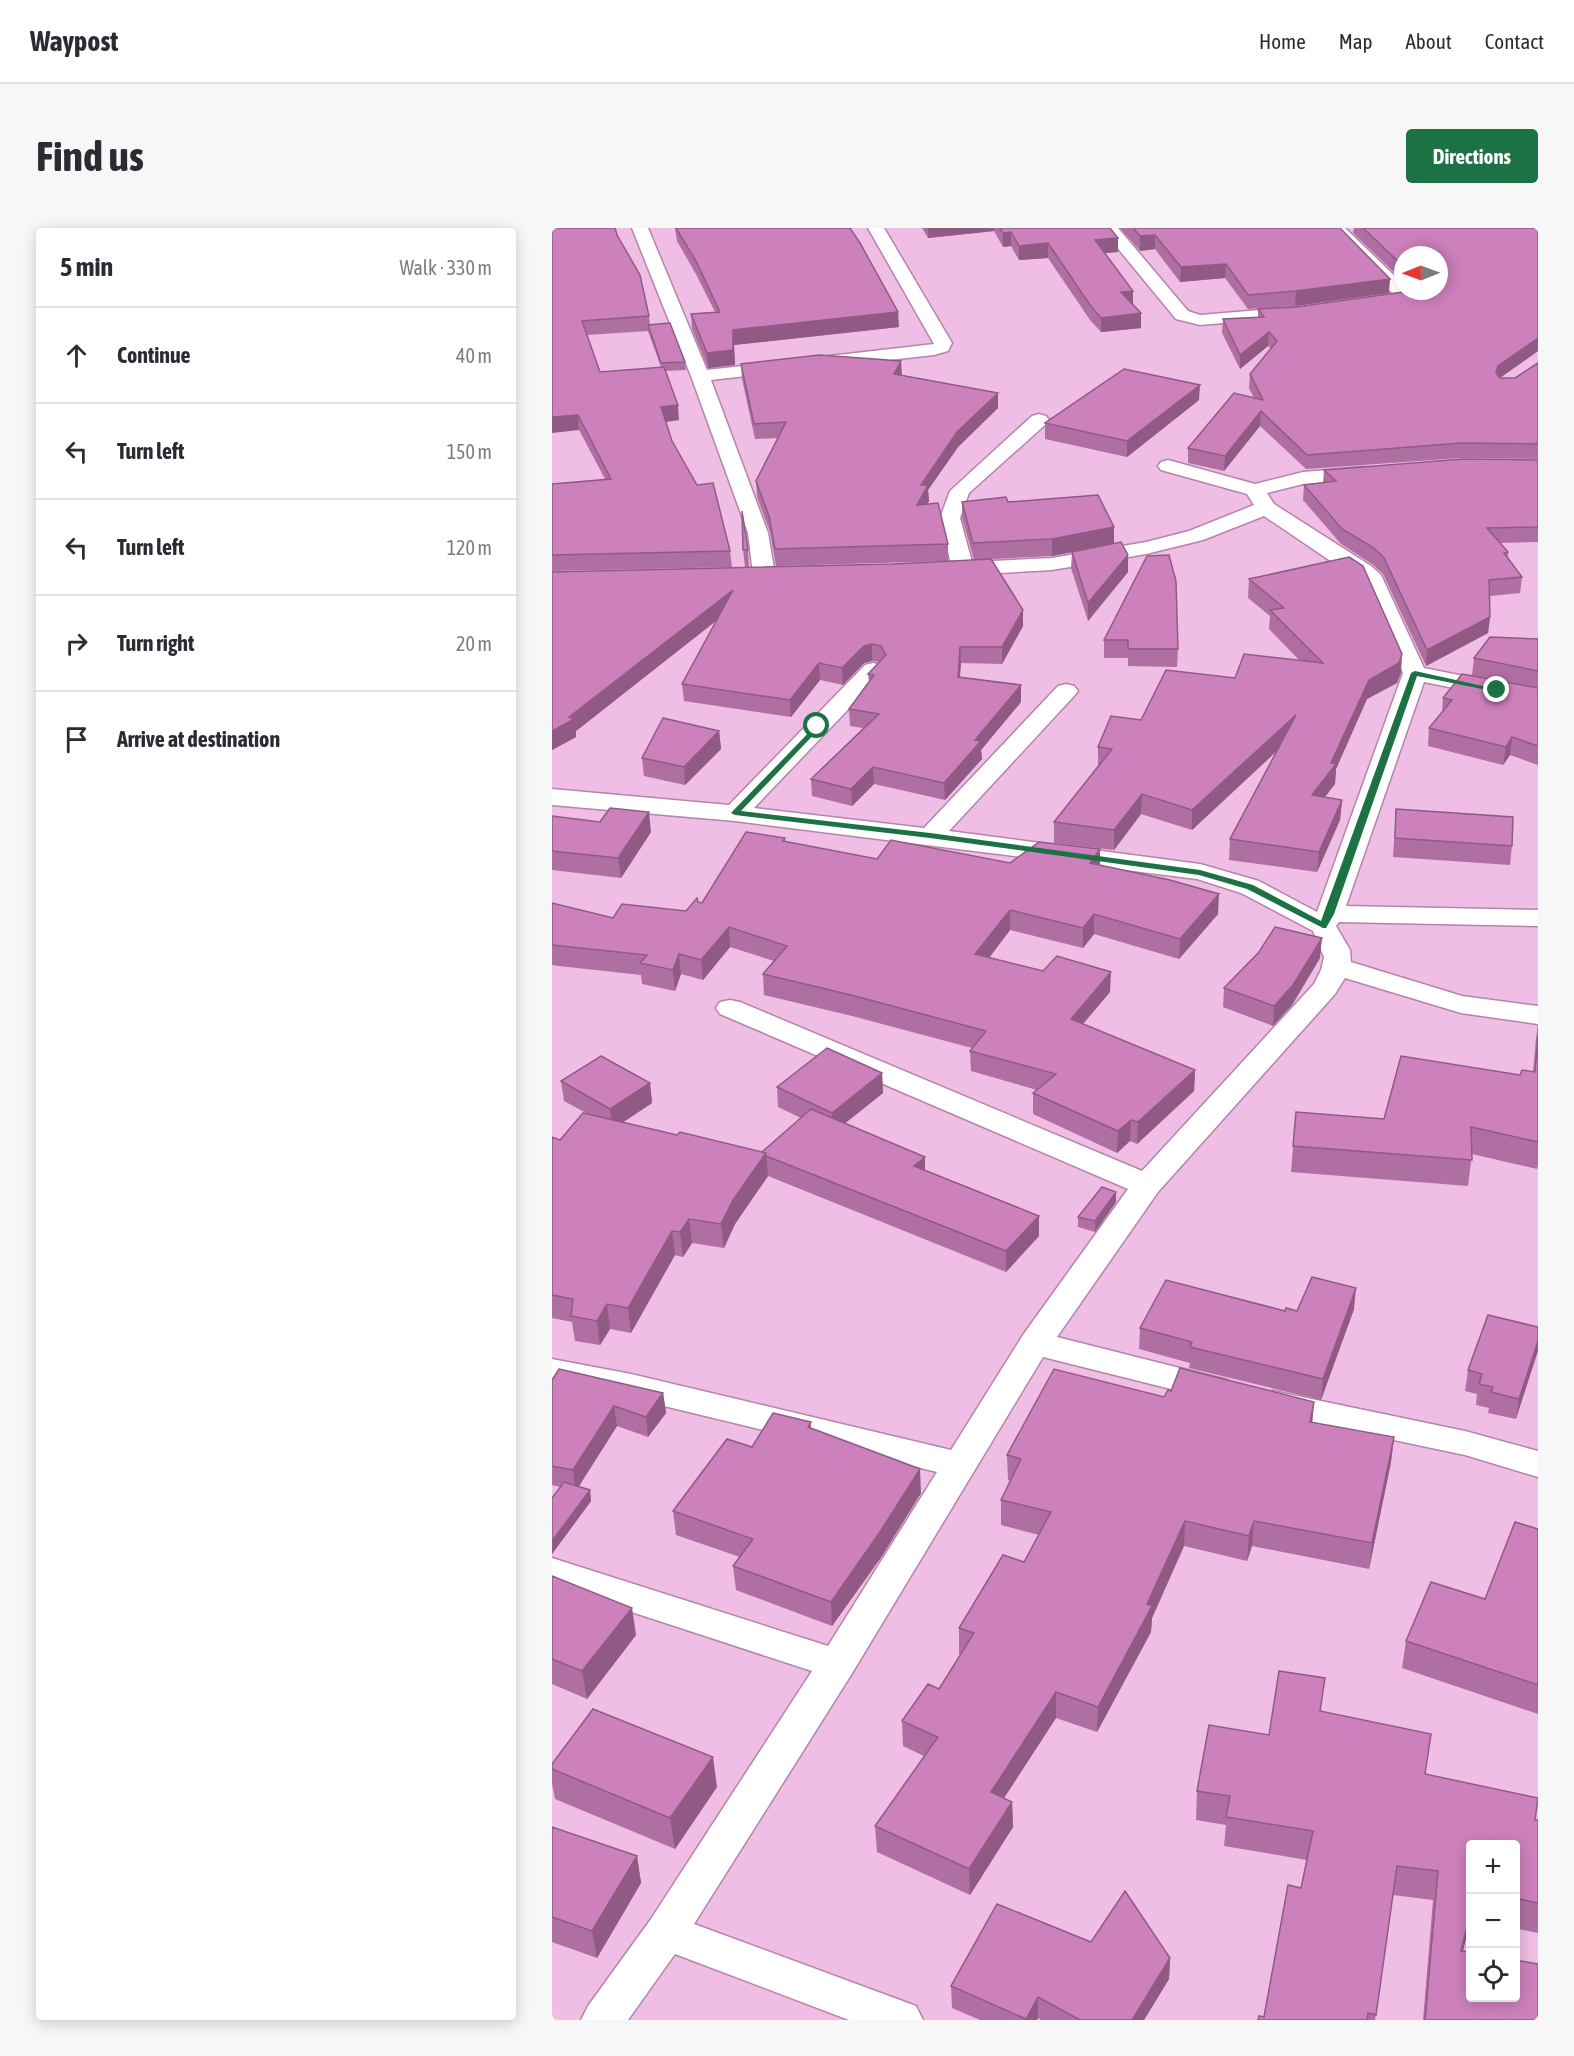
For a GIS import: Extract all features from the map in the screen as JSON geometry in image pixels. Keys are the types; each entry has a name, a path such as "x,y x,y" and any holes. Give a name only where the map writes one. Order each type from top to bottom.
{"street":[{"path":"640,228 700,376 758,533 764,574"},
{"path":"700,376 934,350 942,347 944,343 876,228"},
{"path":"1109,228 1182,315 1189,318 1212,319 1319,310"},
{"path":"1336,228 1402,294 1403,299 1354,306"},
{"path":"963,569 950,518 960,491 1039,420"},
{"path":"603,2020 666,1932 837,1664 1035,1343 1148,1185 1325,988 1338,967 1337,949 1326,920 1415,673 1374,580 1261,499 1168,466"},
{"path":"940,570 1052,564 1196,537 1261,499 1303,478 1382,472"},
{"path":"740,575 787,574"},
{"path":"735,813 873,670"},
{"path":"1415,673 1538,698"},
{"path":"930,836 1066,691"},
{"path":"552,797 735,813 1200,872 1250,887 1326,920 1538,918"},
{"path":"1338,967 1464,1006 1514,1014 1538,1015"},
{"path":"730,1008 1148,1185"},
{"path":"1035,1343 1318,1414 1465,1443 1538,1464"},
{"path":"552,1371 631,1386 961,1465"},
{"path":"552,1572 837,1664"},
{"path":"666,1932 900,2020"}],"building":[{"path":"552,228 615,228 640,275 649,316 582,321 600,372 664,367 678,405 661,407 672,441 697,485 713,483 730,551 552,555 552,484 611,479 578,415 552,417"},
{"path":"676,228 850,228 898,312 733,330 733,350 707,353 691,314 720,312 696,261"},
{"path":"1000,228 1110,228 1118,238 1095,240 1133,291 1121,292 1141,313 1101,318 1048,243 1019,246 1011,232 1003,233"},
{"path":"1133,228 1340,228 1390,279 1248,295 1226,264 1181,267 1155,235 1140,236"},
{"path":"1363,228 1538,228 1538,338 1498,366 1496,373 1500,378 1515,378 1538,363 1538,444 1462,443 1307,455 1261,411 1225,456 1188,448 1234,393 1263,400 1250,374 1277,341 1269,332 1240,355 1223,319 1264,317 1258,309 1296,307 1394,293 1394,300 1448,300 1448,246 1394,246 1394,257"},
{"path":"670,323 685,362 661,363 648,325"},
{"path":"819,355 901,361 894,374 998,393 957,432 921,485 928,485 917,505 938,503 948,544 775,549 769,516 756,481 786,422 754,424 741,364"},
{"path":"1124,369 1200,385 1127,441 1045,423"},
{"path":"1463,459 1538,460 1538,527 1487,528 1508,552 1504,553 1522,577 1489,580 1490,617 1427,650 1384,558 1374,548 1342,529 1304,485 1336,481 1324,470"},
{"path":"1098,495 1114,527 1052,539 973,543 962,502 1006,497 1008,502"},
{"path":"742,511 748,550 743,550"},
{"path":"1121,542 1128,555 1088,603 1072,552"},
{"path":"1169,555 1176,581 1178,649 1128,649 1128,640 1104,640 1147,556"},
{"path":"1349,557 1363,566 1402,654 1399,663 1369,680 1331,763 1336,764 1312,795 1342,800 1319,852 1230,839 1296,715 1192,810 1142,794 1114,830 1054,822 1112,749 1098,747 1111,716 1141,720 1166,670 1235,678 1244,654 1323,663 1270,610 1284,608 1249,579"},
{"path":"991,559 1023,610 1002,647 960,647 958,677 1021,685 975,740 981,741 944,783 873,767 851,789 811,779 879,714 849,709 874,675 868,674 886,655 881,646 872,644 864,646 842,668 819,663 790,700 682,684 733,590 569,717 574,719 552,731 552,572 893,564"},
{"path":"1490,637 1538,639 1538,671 1474,658"},
{"path":"1462,674 1538,688 1538,746 1512,737 1506,747 1429,728 1452,700 1443,698"},
{"path":"663,718 719,731 684,767 642,758"},
{"path":"610,808 649,812 618,858 552,851 552,816 600,822"},
{"path":"1396,809 1513,817 1512,846 1395,838"},
{"path":"746,832 785,838 783,841 877,859 891,840 1010,863 1039,842 1100,849 1090,863 1170,880 1219,894 1180,939 1094,914 1083,928 1010,910 975,954 1043,971 1057,956 1111,972 1071,1019 1195,1070 1138,1122 1131,1120 1118,1131 1033,1093 1056,1074 970,1051 986,1031 763,974 787,946 729,927 701,960 679,954 673,970 640,963 647,955 552,945 552,903 613,918 622,904 686,911 697,898 698,902 702,903"},
{"path":"1275,927 1322,938 1293,985 1274,1006 1224,988 1259,952"},
{"path":"1538,1036 1538,1142 1471,1127 1472,1160 1293,1146 1296,1112 1384,1119 1401,1056 1520,1075 1522,1070 1535,1072"},
{"path":"827,1048 882,1073 832,1113 777,1087"},
{"path":"601,1056 650,1083 610,1109 561,1081"},
{"path":"811,1109 925,1157 914,1166 1039,1216 1006,1251 766,1156 766,1153 762,1152"},
{"path":"583,1113 677,1135 680,1132 766,1153 733,1200 721,1224 689,1219 680,1232 672,1231 628,1308 607,1304 597,1321 571,1316 573,1299 552,1295 552,1137 560,1140"},
{"path":"1102,1187 1116,1192 1095,1221 1078,1217"},
{"path":"1312,1277 1356,1288 1323,1379 1190,1347 1192,1342 1140,1328 1166,1280 1285,1311 1286,1308 1297,1311"},
{"path":"1488,1315 1538,1327 1538,1341 1519,1399 1491,1392 1493,1387 1479,1384 1482,1374 1468,1370"},
{"path":"1180,1368 1314,1402 1310,1422 1394,1437 1372,1543 1254,1521 1249,1536 1185,1521 1147,1604 1152,1606 1098,1707 1056,1692 991,1792 1012,1802 969,1869 875,1826 938,1737 902,1721 928,1684 939,1689 974,1633 959,1628 1003,1555 1024,1562 1051,1512 1001,1500 1021,1459 1007,1455 1054,1369 1164,1397 1168,1390 1171,1391"},
{"path":"559,1369 663,1393 646,1417 614,1406 573,1470 552,1466 552,1380"},
{"path":"773,1413 811,1422 808,1427 920,1469 831,1602 733,1566 753,1539 673,1511 727,1439 752,1447"},
{"path":"564,1482 590,1490 552,1541 552,1498"},
{"path":"1515,1522 1538,1529 1538,1685 1406,1641 1431,1582 1485,1599"},
{"path":"552,1576 632,1608 582,1671 552,1659"},
{"path":"1279,1671 1325,1678 1320,1711 1431,1734 1425,1774 1538,1798 1535,1820 1538,1820 1538,1903 1520,1899 1520,1840 1466,1840 1466,1930 1461,1951 1466,1952 1466,2002 1520,2002 1520,1961 1538,1964 1538,2020 1425,2020 1438,1871 1397,1866 1376,2015 1368,2013 1367,2020 1258,2020 1259,2016 1264,2017 1288,1885 1301,1888 1313,1831 1226,1817 1230,1796 1197,1791 1209,1725 1269,1735"},
{"path":"593,1709 713,1757 670,1818 552,1769 552,1764"},
{"path":"552,1827 637,1856 592,1931 552,1917"},
{"path":"1125,1891 1170,1958 1132,2020 1080,2020 1038,1997 1026,2019 951,1986 997,1904 1091,1942"}],"route":[{"path":"817,726 735,813 1200,872 1250,887 1323,926 1330,914 1415,673 1497,690"}]}
